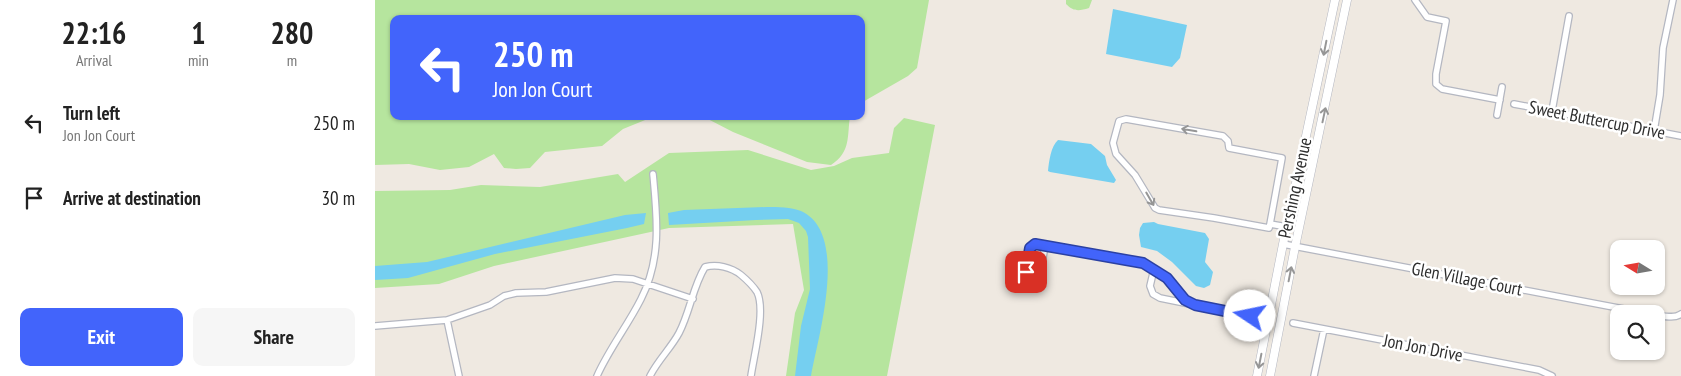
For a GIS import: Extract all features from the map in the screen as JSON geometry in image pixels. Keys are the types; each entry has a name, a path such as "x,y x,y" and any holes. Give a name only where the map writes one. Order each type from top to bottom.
{"street":[{"name":"Pershing Avenue","path":"1257,376 1335,0"},
{"name":"Pershing Avenue","path":"1270,376 1347,0"},
{"path":"1415,0 1427,17 1446,21 1435,74 1436,84 1442,89 1500,100"},
{"path":"1654,131 1662,77 1663,48 1673,0"},
{"path":"1552,111 1569,16"},
{"path":"1497,115 1502,87"},
{"name":"Sweet Buttercup Drive","path":"1514,104 1681,136"},
{"path":"1125,119 1223,136 1228,141 1229,148 1282,158 1270,224 1269,228 1155,208 1135,174 1116,154 1113,143 1119,121 1125,119"},
{"path":"597,376 648,284 656,254 658,224 653,174"},
{"path":"1270,224 1287,227"},
{"path":"1045,246 1040,275 1035,279 1028,278 1026,272 1030,248 1035,244 1143,263 1167,278 1185,300 1195,305"},
{"name":"Glen Village Court","path":"1283,244 1610,306"},
{"path":"650,376 678,336 705,267 720,265 736,271 757,292 760,305 760,319 751,376"},
{"path":"1154,269 1150,286 1153,294 1160,298 1268,320"},
{"path":"375,326 447,320 490,306 504,296 516,293 545,292 615,278 633,279 693,299"},
{"path":"1665,317 1681,314"},
{"path":"447,320 459,376"},
{"name":"Jon Jon Drive","path":"1293,323 1539,370 1552,376"},
{"path":"1315,376 1324,329"}],"green space":[{"path":"375,0 929,0 917,68 908,76 865,101 865,15 390,15 390,120 645,120 623,129 602,146 545,152 530,168 504,168 494,154 469,167 440,170 409,164 375,165"},
{"path":"1066,0 1092,0 1089,8 1074,10 1066,4"},
{"path":"904,118 935,125 887,376 786,376 795,313 804,290 793,224 669,228 494,266 439,284 375,288 375,191 450,190 481,185 540,187 618,174 625,182 669,153 748,150 811,170 834,166 852,158 889,153 894,128"},
{"path":"710,120 850,120 845,149 842,155 831,165 807,162 733,132"}],"water":[{"path":"1113,9 1187,25 1180,58 1172,67 1106,54"},
{"path":"1058,140 1091,144 1105,156 1107,165 1116,180 1114,183 1048,171 1052,150"},
{"path":"789,208 801,211 816,223 824,241 828,263 827,287 811,376 795,376 801,326 810,289 808,237 806,231 799,223 788,219 669,225 668,213 684,210"},
{"path":"646,213 644,224 495,254 408,278 375,280 375,266 427,262 625,215"},
{"path":"1154,222 1205,233 1209,239 1205,262 1213,272 1210,285 1204,288 1196,286 1172,262 1157,251 1141,247 1140,228 1143,223"}],"route":[{"path":"1026,272 1030,248 1035,244 1143,263 1167,278 1185,300 1195,305 1250,316"}]}
